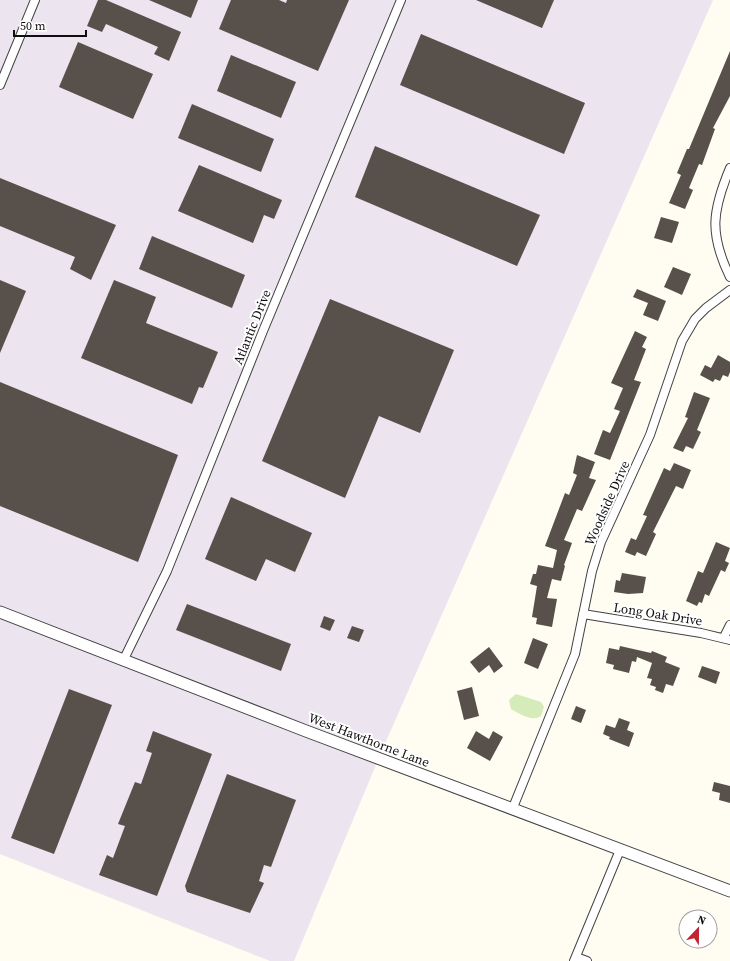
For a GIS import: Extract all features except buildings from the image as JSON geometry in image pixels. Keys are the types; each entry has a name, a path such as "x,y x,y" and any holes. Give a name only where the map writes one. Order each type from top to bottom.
{"street":[{"path":"0,85 35,0"},
{"name":"Atlantic Drive","path":"123,661 167,571 263,331 401,0"},
{"path":"730,168 717,202 714,225 716,237 730,277"},
{"name":"Woodside Drive","path":"512,810 570,672 592,571 601,542 650,435 682,341 695,319 706,308 730,290"},
{"name":"West Hawthorne Lane","path":"0,612 123,661 512,810 730,891"},
{"name":"Long Oak Drive","path":"583,614 727,638"},
{"path":"727,638 730,625"},
{"path":"587,961 575,959 620,850"}],"shaded area":[{"path":"0,0 713,0 383,748 294,961 270,961 0,854"}],"green space":[{"path":"516,694 541,702 544,707 541,716 537,718 530,718 511,709 509,700"}]}
